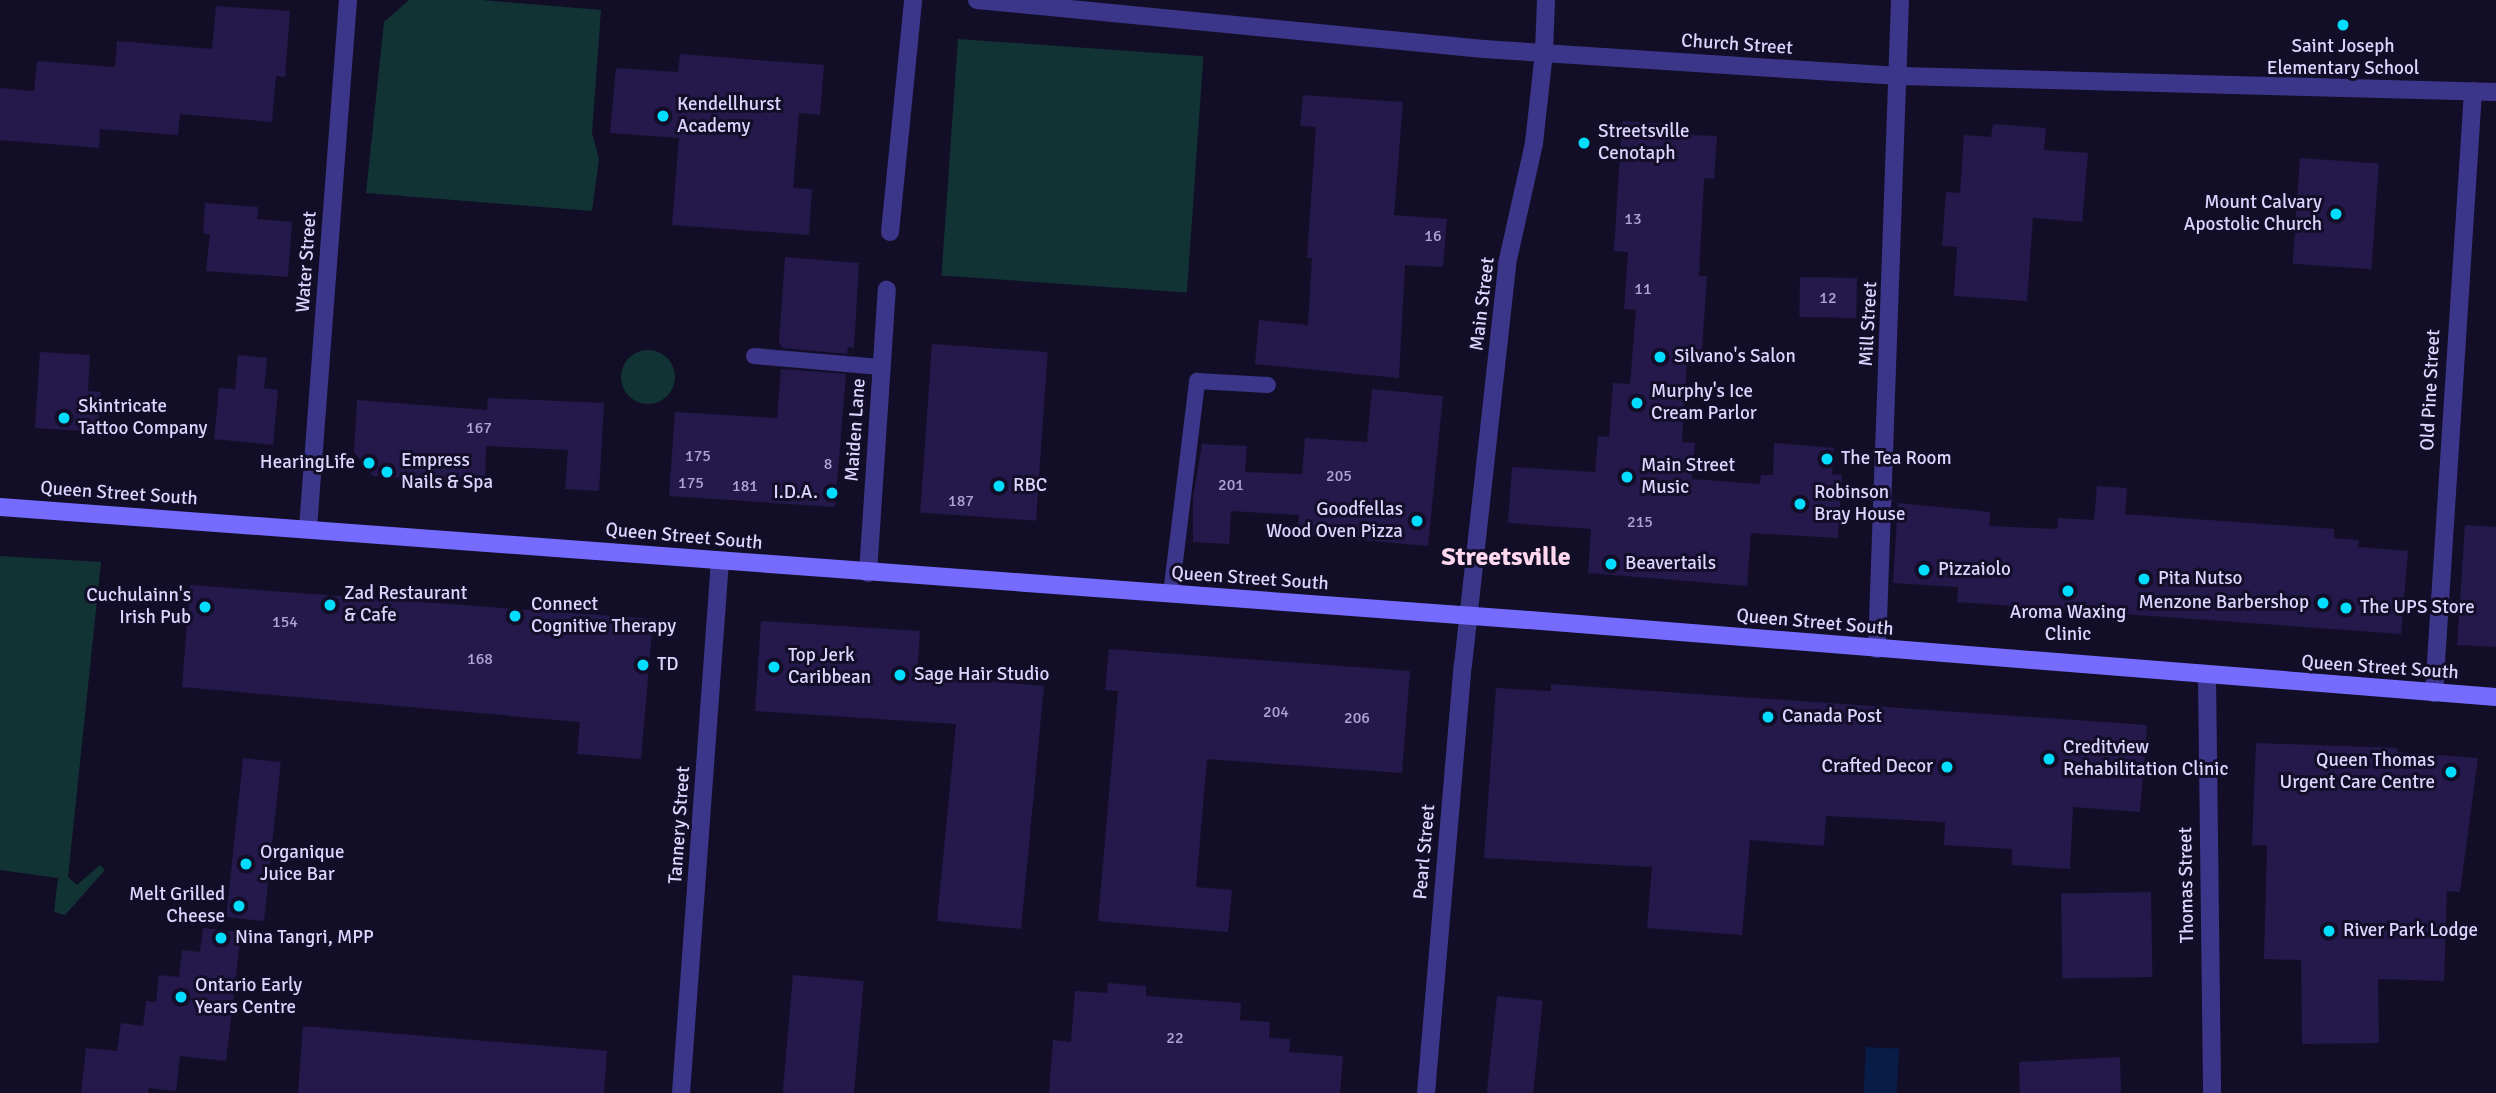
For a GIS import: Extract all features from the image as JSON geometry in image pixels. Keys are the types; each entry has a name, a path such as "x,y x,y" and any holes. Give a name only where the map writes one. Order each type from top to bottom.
{"main road":[{"name":"Queen Street South","path":"0,507 308,528 868,573 1468,615 2496,697"}],"street":[{"name":"Water Street","path":"308,528 348,0"},
{"path":"890,232 913,0"},
{"name":"Church Street","path":"977,0 1544,52 1900,76 2496,92"},
{"name":"Main Street","path":"1468,615 1507,264 1534,143 1544,52 1546,0"},
{"name":"Mill Street","path":"1877,649 1900,76 1900,0"},
{"name":"Old Pine Street","path":"2434,693 2473,91"},
{"name":"Maiden Lane","path":"868,573 887,290"},
{"name":"Tannery Street","path":"681,1093 720,561"},
{"name":"Pearl Street","path":"1426,1093 1468,615"},
{"name":"Thomas Street","path":"2207,676 2212,1093"}],"lane":[{"path":"754,356 881,367"},
{"path":"1171,594 1197,381 1268,385"}],"green space":[{"path":"409,0 481,0 601,10 592,133 599,159 592,211 366,193 384,22"},
{"path":"958,39 1203,56 1187,293 941,275"},
{"path":"648,350 667,358 675,377 667,396 648,404 629,396 621,377 629,358"},
{"path":"0,556 101,562 68,877 77,885 100,865 105,870 65,915 54,912 58,878 0,870"}],"water":[{"path":"1866,1047 1899,1049 1897,1093 1864,1093"}],"building":[{"path":"216,6 290,11 285,77 276,76 272,122 180,114 178,135 100,129 99,148 0,140 0,88 34,91 37,61 115,67 117,41 212,49"},
{"path":"680,54 824,65 820,115 799,113 793,188 812,189 809,235 672,225 679,138 610,133 616,68 678,72"},
{"path":"1303,95 1403,102 1394,215 1447,219 1443,267 1405,265 1399,378 1255,364 1259,320 1308,325 1312,258 1307,258 1316,127 1300,126"},
{"path":"1622,121 1684,125 1693,135 1717,136 1714,179 1704,178 1699,276 1707,276 1701,363 1687,362 1682,442 1695,443 1692,479 1760,484 1761,475 1773,475 1774,443 1834,448 1832,474 1842,475 1838,538 1751,533 1747,586 1588,573 1591,529 1508,523 1512,467 1595,472 1598,436 1609,437 1613,383 1630,384 1636,310 1624,309 1628,252 1614,251"},
{"path":"1993,124 2046,128 2044,150 2088,153 2082,222 2033,218 2027,301 1954,296 1957,247 1942,246 1946,192 1960,193 1964,135 1991,137"},
{"name":"Mount Calvary Apostolic Church","path":"2300,158 2379,164 2371,269 2293,264"},
{"path":"205,203 258,207 257,219 292,222 288,277 206,271 210,234 203,234"},
{"path":"785,257 859,263 854,348 848,347 847,354 783,348 779,343"},
{"path":"1800,277 1857,278 1856,318 1799,317"},
{"path":"932,344 1048,352 1036,521 920,513"},
{"path":"40,352 90,355 88,391 101,392 98,432 35,428"},
{"path":"238,355 267,358 264,388 278,390 273,445 214,439 219,388 235,389"},
{"path":"781,369 846,374 835,507 669,496 675,412 777,418"},
{"path":"1372,389 1443,396 1428,546 1297,534 1299,515 1231,511 1229,544 1193,542 1193,497 1202,444 1247,446 1245,472 1302,474 1305,438 1367,442"},
{"path":"488,398 604,403 599,491 565,489 568,450 486,446 485,483 373,476 354,452 357,400 487,410"},
{"path":"2097,486 2127,488 2125,514 2334,529 2334,538 2359,540 2358,547 2408,551 2401,634 1957,602 1958,587 1893,583 1898,503 1990,512 1989,526 2057,529 2058,518 2094,520"},
{"path":"2465,525 2496,527 2496,647 2457,645"},
{"path":"190,585 653,619 641,759 577,754 580,722 182,687"},
{"path":"761,621 920,631 917,675 1044,686 1021,929 937,921 956,724 755,711"},
{"path":"1109,649 1410,671 1402,773 1207,759 1196,887 1232,890 1228,932 1098,921 1118,691 1105,690"},
{"path":"1551,684 2147,725 2140,812 2073,807 2070,869 2012,865 2012,849 1944,845 1945,822 1826,816 1824,846 1750,840 1742,935 1647,928 1652,867 1484,858 1496,688 1551,691"},
{"path":"2256,743 2398,748 2397,752 2478,758 2460,892 2447,891 2444,981 2378,979 2379,1043 2302,1044 2301,960 2264,959 2267,846 2252,845"},
{"path":"243,758 281,762 264,921 226,917"},
{"path":"2151,892 2152,977 2062,979 2061,894"},
{"path":"203,928 241,932 226,1061 180,1056 176,1091 149,1088 148,1093 81,1093 86,1048 117,1051 121,1023 143,1026 146,1001 156,1002 159,975 179,977 182,950 200,952"},
{"path":"793,975 864,981 854,1093 783,1093"},
{"path":"1108,983 1146,986 1146,996 1241,1003 1240,1020 1270,1022 1269,1038 1290,1039 1289,1052 1343,1056 1340,1093 1049,1093 1053,1040 1071,1042 1075,991 1107,993"},
{"path":"1497,996 1543,1001 1533,1093 1487,1092"},
{"path":"303,1026 607,1051 604,1093 298,1093"},
{"path":"2120,1057 2121,1093 2020,1093 2019,1062"}],"place":[{"name":"Saint Joseph Elementary School","path":"2343,25"},
{"name":"Kendellhurst Academy","path":"663,116"},
{"name":"Streetsville Cenotaph","path":"1584,143"},
{"name":"Mount Calvary Apostolic Church","path":"2336,214"},
{"name":"Silvano's Salon","path":"1660,357"},
{"name":"Murphy's Ice Cream Parlor","path":"1637,403"},
{"name":"Skintricate Tattoo Company","path":"64,418"},
{"name":"The Tea Room","path":"1827,459"},
{"name":"HearingLife","path":"369,463"},
{"name":"Empress Nails & Spa","path":"387,472"},
{"name":"Main Street Music","path":"1627,477"},
{"name":"RBC","path":"999,486"},
{"name":"I.D.A.","path":"832,493"},
{"name":"Robinson Bray House","path":"1800,504"},
{"name":"Goodfellas Wood Oven Pizza","path":"1417,521"},
{"name":"Beavertails","path":"1611,564"},
{"name":"Pizzaiolo","path":"1924,570"},
{"name":"Pita Nutso","path":"2144,579"},
{"name":"Aroma Waxing Clinic","path":"2068,591"},
{"name":"Menzone Barbershop","path":"2323,603"},
{"name":"Zad Restaurant & Cafe","path":"330,605"},
{"name":"Cuchulainn's Irish Pub","path":"205,607"},
{"name":"The UPS Store","path":"2346,608"},
{"name":"Connect Cognitive Therapy","path":"515,616"},
{"name":"TD","path":"643,665"},
{"name":"Top Jerk Caribbean","path":"774,667"},
{"name":"Sage Hair Studio","path":"900,675"},
{"name":"Canada Post","path":"1768,717"},
{"name":"Creditview Rehabilitation Clinic","path":"2049,759"},
{"name":"Crafted Decor","path":"1947,767"},
{"name":"Queen Thomas Urgent Care Centre","path":"2451,772"},
{"name":"Organique Juice Bar","path":"246,864"},
{"name":"Melt Grilled Cheese","path":"239,906"},
{"name":"River Park Lodge","path":"2329,931"},
{"name":"Nina Tangri, MPP","path":"221,938"},
{"name":"Ontario Early Years Centre","path":"181,997"}],"district":[{"name":"Streetsville","path":"1506,558"}]}
